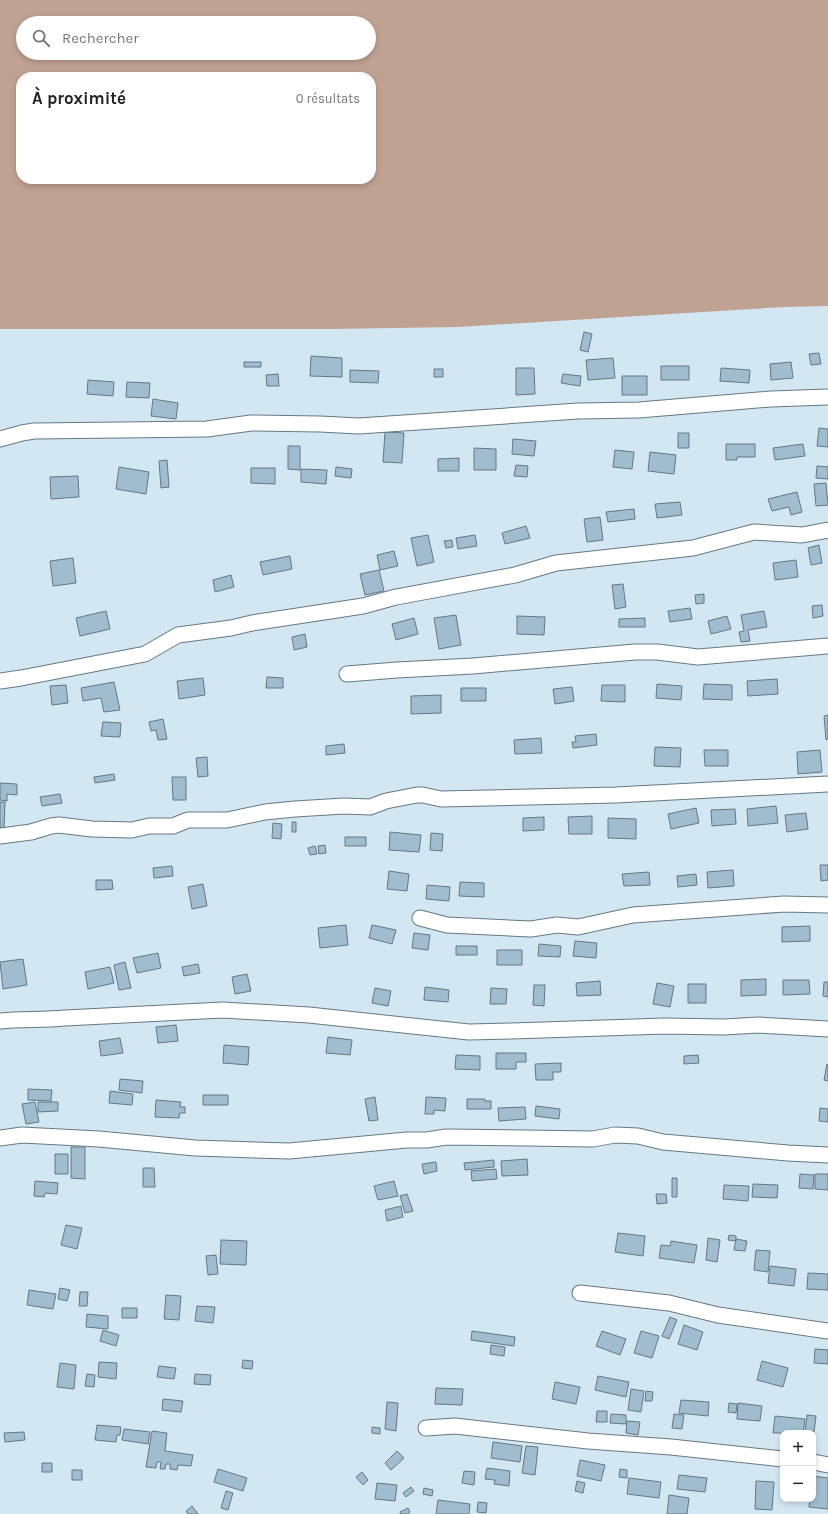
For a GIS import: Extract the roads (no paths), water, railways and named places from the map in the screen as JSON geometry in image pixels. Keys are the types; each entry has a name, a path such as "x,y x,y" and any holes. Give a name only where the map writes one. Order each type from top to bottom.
{"street":[{"path":"0,439 34,431 206,429 251,423 366,426 578,411 639,410 771,399 828,398"},
{"path":"0,681 145,654 178,635 217,631 252,623 363,606 396,597 515,575 556,563 693,548 754,532 802,535 828,530"},
{"path":"348,674 473,666 635,652 657,652 698,657 828,646"},
{"path":"0,836 31,832 59,825 92,830 132,830 156,825 168,827 188,820 227,820 265,812 344,806 370,807 386,801 417,795 441,799 616,795 828,784"},
{"path":"420,918 447,925 531,929 557,925 578,927 589,926 617,917 633,915 784,904 828,906"},
{"path":"0,1021 223,1010 309,1015 469,1032 664,1026 724,1027 759,1025 828,1029"},
{"path":"0,1138 22,1135 99,1139 195,1148 289,1152 446,1137 587,1139 615,1135 638,1136 663,1142 828,1155"},
{"path":"580,1293 668,1303 718,1315 828,1331"},
{"path":"426,1428 455,1426 588,1441 670,1447 780,1459"},
{"path":"816,1463 828,1465"}]}
